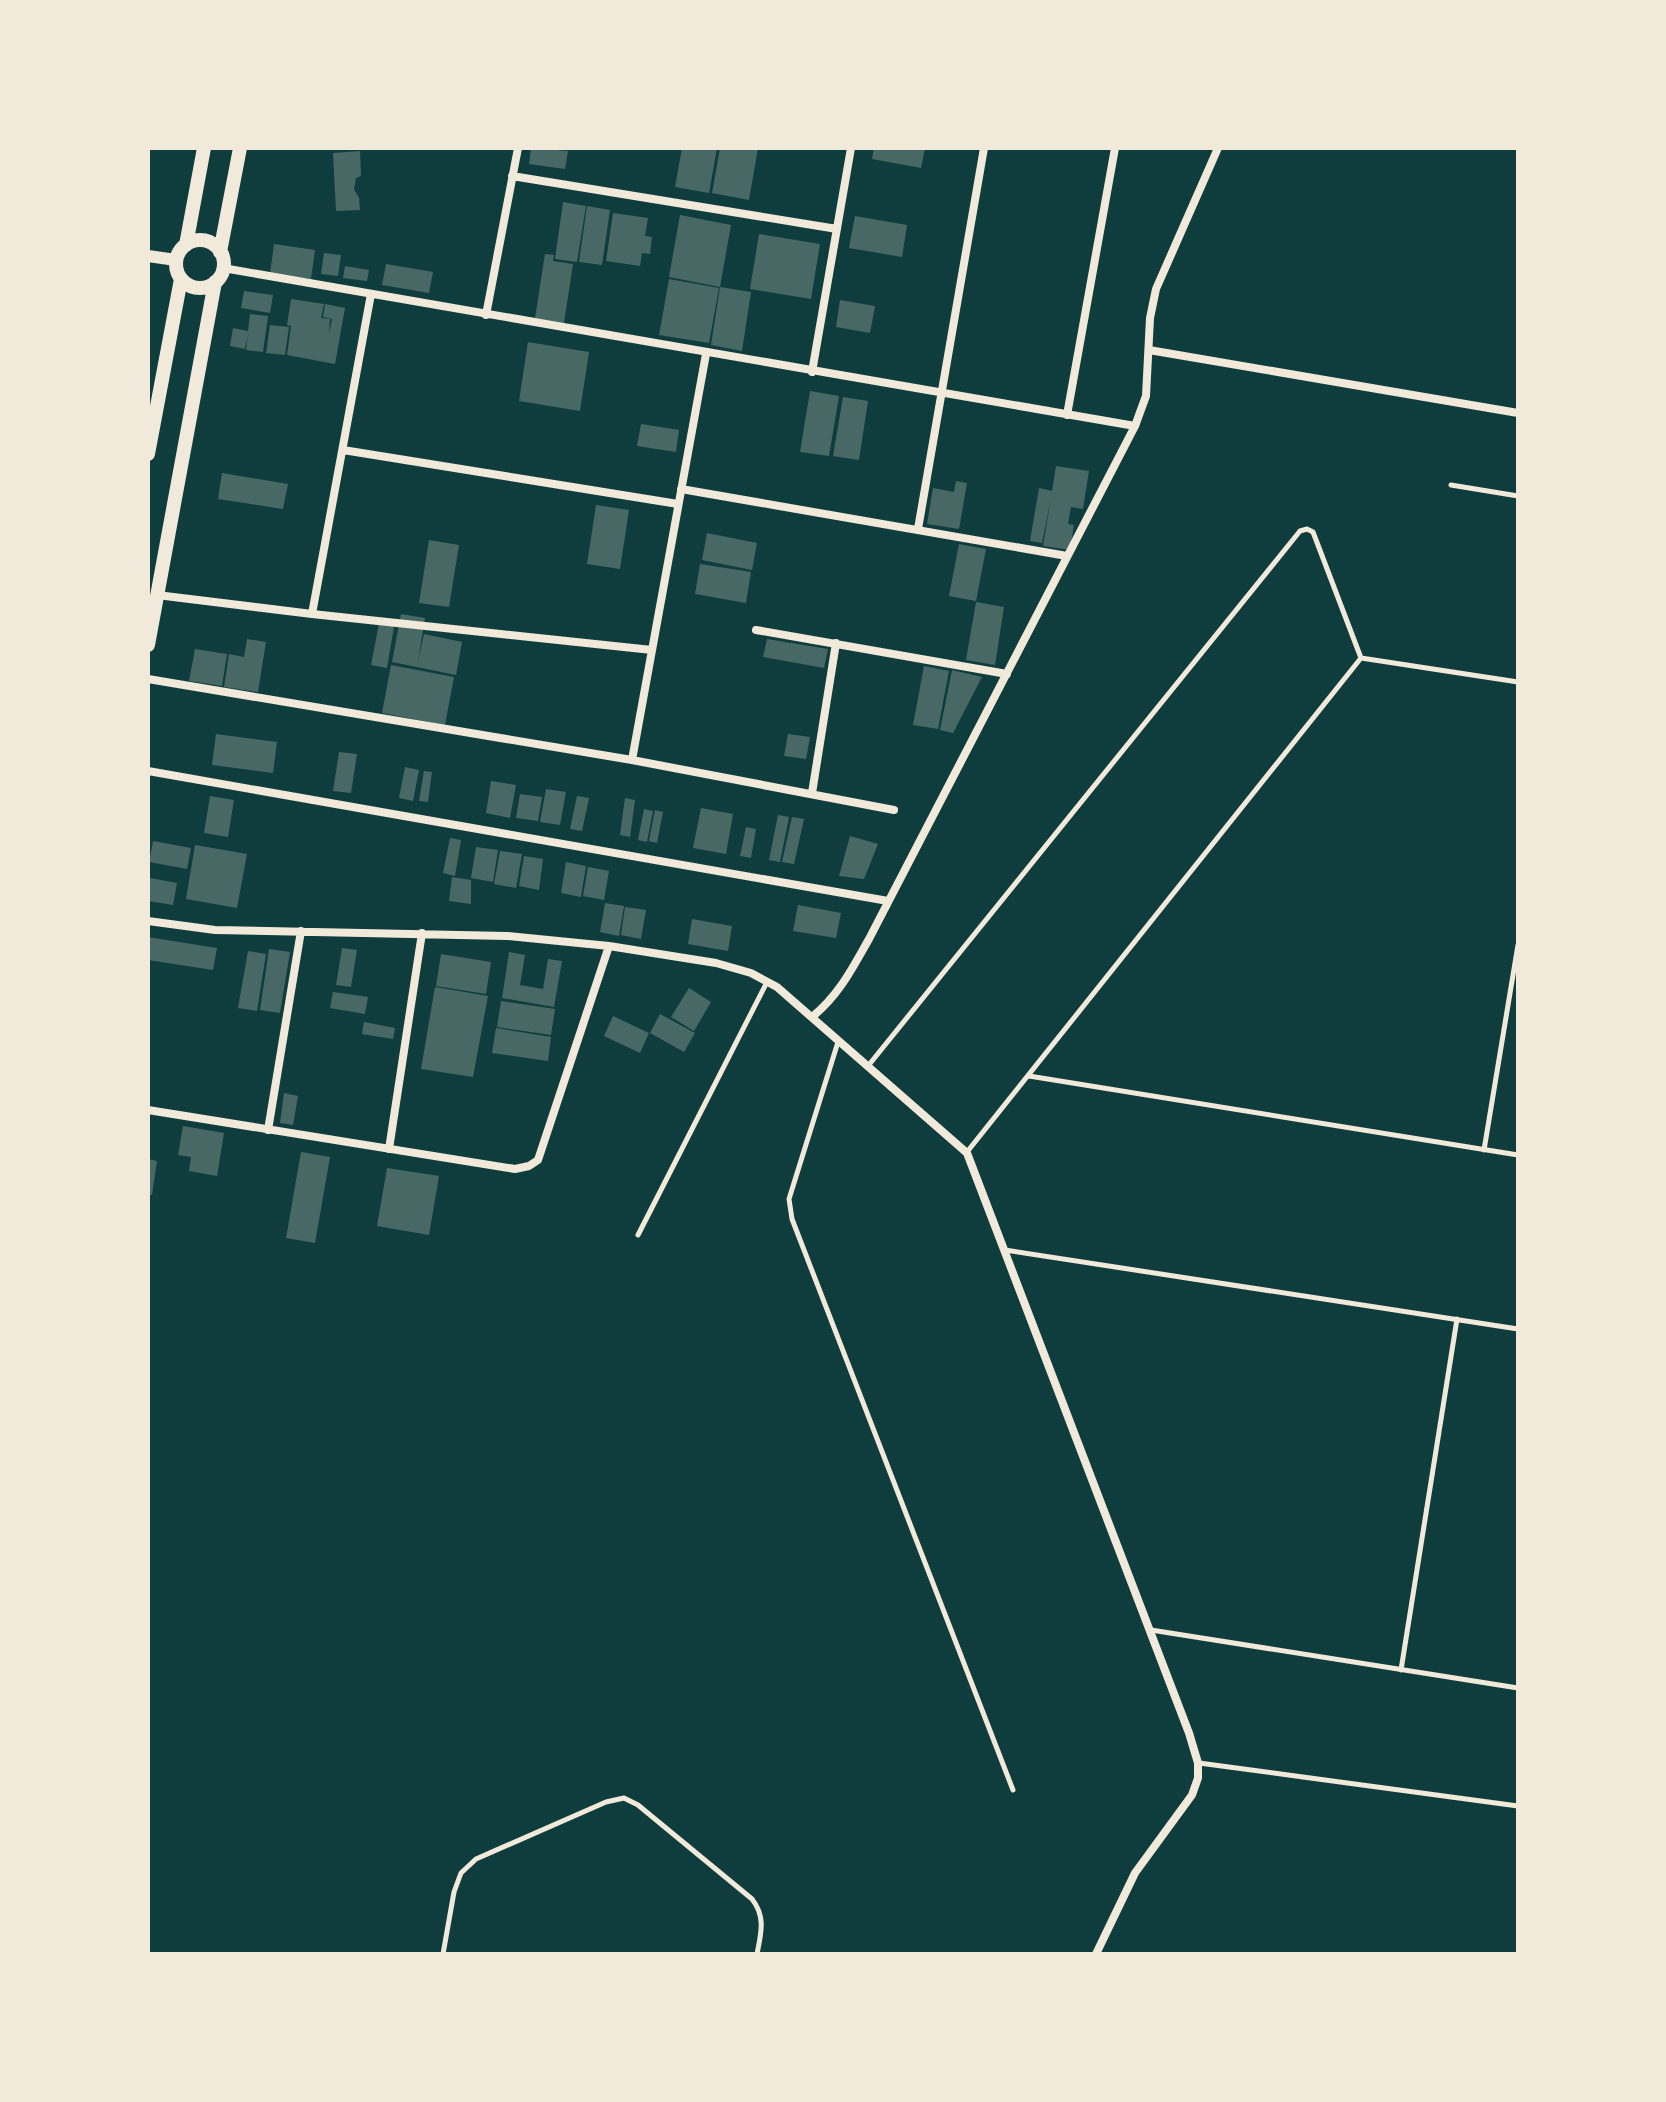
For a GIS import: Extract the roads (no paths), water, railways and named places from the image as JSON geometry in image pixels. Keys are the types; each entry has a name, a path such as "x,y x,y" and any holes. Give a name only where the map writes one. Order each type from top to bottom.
{"main road":[{"path":"204,148 186,245 176,260 176,270 187,285 197,288 215,282"},
{"path":"148,645 215,282 223,268 220,252 240,148"},
{"path":"186,245 202,240 220,252"},
{"path":"148,454 152,409 181,279"}],"street":[{"path":"486,315 518,148"},
{"path":"812,372 851,148"},
{"path":"918,529 984,148"},
{"path":"1067,415 1115,148"},
{"path":"812,1017 831,1002 842,988 1135,426 1146,396 1150,318 1156,289 1218,148"},
{"path":"512,176 837,229"},
{"path":"148,256 176,260"},
{"path":"223,268 1135,426"},
{"path":"312,614 371,294"},
{"path":"1149,350 1518,413"},
{"path":"632,760 706,354"},
{"path":"343,450 678,504"},
{"path":"681,489 1067,556"},
{"path":"157,595 652,650"},
{"path":"756,630 1007,674"},
{"path":"812,793 836,643"},
{"path":"148,679 632,760 894,810"},
{"path":"148,771 888,901"},
{"path":"148,921 215,930 507,936 609,946 716,963 751,973 767,982 812,1017 967,1153 1198,1763 1198,1778 1192,1795 1135,1873 1096,1954"},
{"path":"268,1130 301,931"},
{"path":"389,1149 422,933"},
{"path":"148,1110 515,1169 529,1166 538,1160 609,946"}],"lane":[{"path":"1451,485 1518,496"},
{"path":"868,1066 1300,531 1307,529 1313,532 1361,658"},
{"path":"1361,658 1518,682"},
{"path":"967,1153 1361,658"},
{"path":"1484,1150 1518,945"},
{"path":"638,1235 767,982"},
{"path":"839,1041 789,1199 792,1219 1013,1790"},
{"path":"1028,1076 1518,1155"},
{"path":"1004,1250 1518,1329"},
{"path":"1401,1670 1457,1319"},
{"path":"1150,1630 1518,1688"},
{"path":"1198,1763 1518,1806"},
{"path":"443,1954 454,1892 461,1873 476,1859 606,1802 624,1798 638,1805 752,1899 760,1909 763,1927 757,1954"}]}
